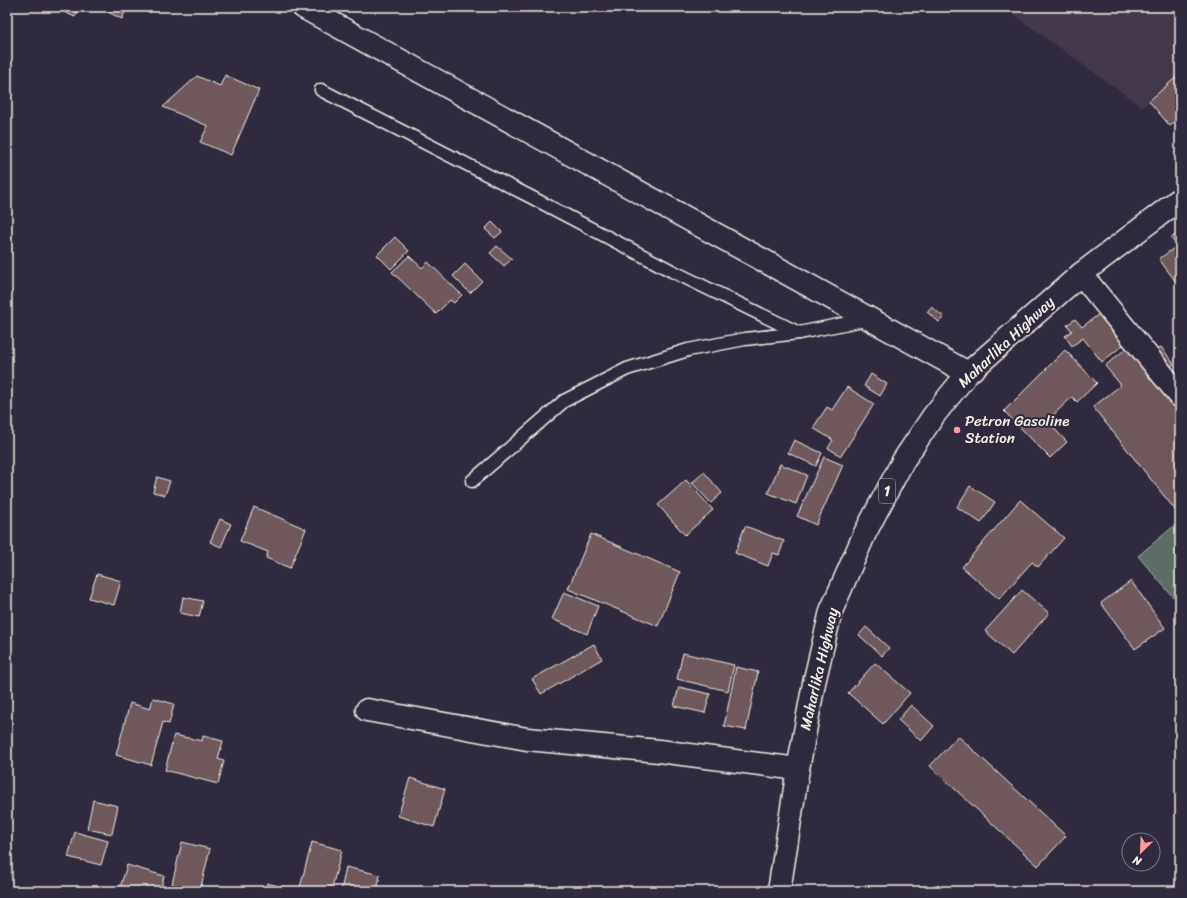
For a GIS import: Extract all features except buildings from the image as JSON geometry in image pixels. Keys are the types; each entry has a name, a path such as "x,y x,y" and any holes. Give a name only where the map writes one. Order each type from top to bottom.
{"main road":[{"path":"303,7 968,373"},
{"name":"Maharlika Highway","path":"782,888 798,769 814,683 830,611 865,533 903,461 934,415 968,373 1081,274 1180,199"},
{"path":"1081,274 1180,396"},
{"path":"367,710 526,739 658,751 798,769"}],"lane":[{"path":"321,90 672,271 799,333"},
{"path":"472,481 564,401 628,369 688,350 745,339 799,333 869,319"}],"shaded area":[{"path":"1003,7 1180,7 1180,75 1142,107"}],"green space":[{"path":"1180,521 1180,591 1173,597 1138,556"}],"place":[{"name":"Petron Gasoline Station","path":"957,430"}]}
